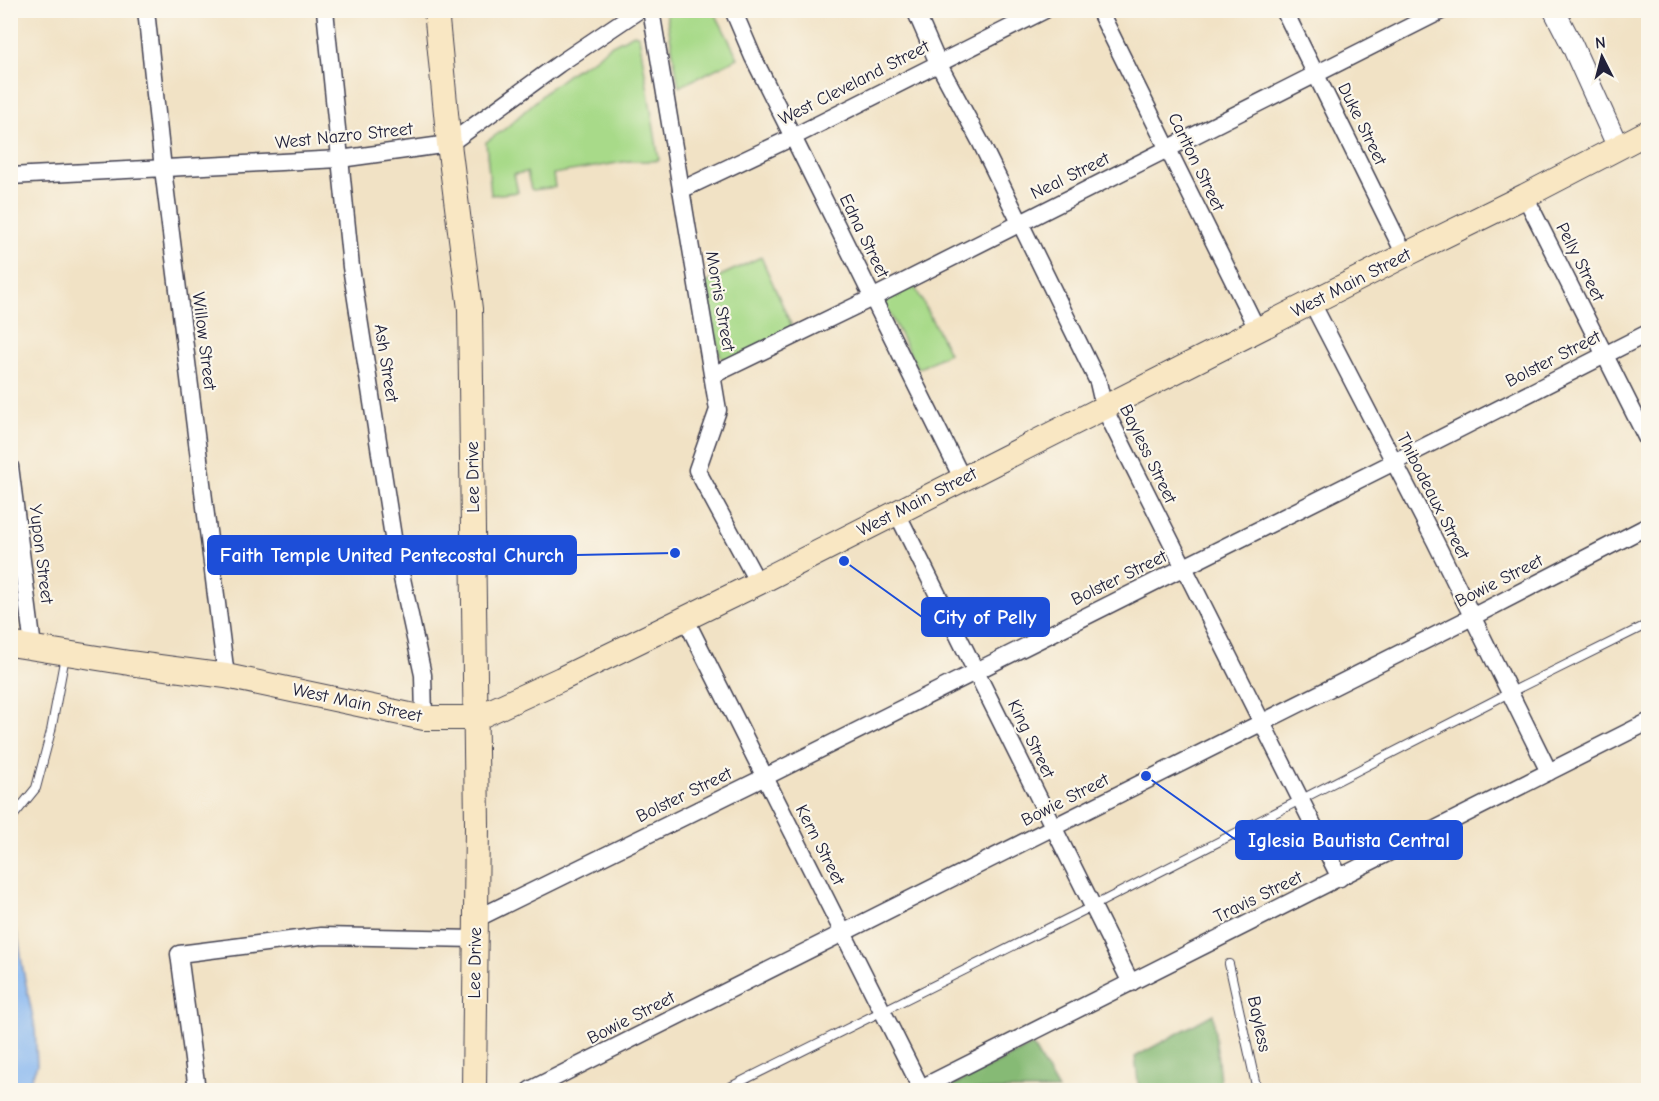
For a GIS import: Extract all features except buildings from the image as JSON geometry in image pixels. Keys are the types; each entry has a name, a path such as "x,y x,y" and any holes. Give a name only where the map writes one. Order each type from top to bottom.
{"main road":[{"name":"Lee Drive","path":"435,10 470,309 477,824 474,1090"},
{"name":"West Main Street","path":"22,646 226,676 424,718 476,718 758,583 1648,132"}],"street":[{"name":"Willow Street","path":"146,10 163,169 226,676"},
{"name":"Ash Street","path":"325,10 351,267 393,537 423,675 424,718"},
{"name":"West Nazro Street","path":"10,176 340,159 449,144 559,64 639,10"},
{"name":"Morris Street","path":"651,10 718,410 697,470 758,583"},
{"name":"Edna Street","path":"733,10 753,57 962,478"},
{"name":"Bayless Street","path":"915,10 939,63 1098,382 1104,408 1340,878"},
{"name":"West Cleveland Street","path":"681,190 793,137 1045,10"},
{"name":"Carlton Street","path":"1099,10 1258,331"},
{"name":"Duke Street","path":"1284,10 1405,255"},
{"name":"Neal Street","path":"713,375 1168,150 1443,10"},
{"path":"1554,10 1618,147"},
{"name":"Pelly Street","path":"1525,196 1648,441"},
{"name":"Thibodeaux Street","path":"1312,303 1549,772"},
{"name":"Bolster Street","path":"198,1090 179,954 321,936 476,929 765,777 1648,333"},
{"name":"Yupon Street","path":"10,466 22,646"},
{"name":"King Street","path":"897,513 1131,982"},
{"name":"Bowie Street","path":"530,1090 1263,723 1648,526"},
{"name":"Kern Street","path":"685,618 883,1011 919,1089"},
{"name":"Travis Street","path":"919,1089 1648,722"}],"lane":[{"path":"724,1090 1093,906 1648,624"},
{"path":"10,820 36,788 51,731 65,652"},
{"name":"Bayless","path":"1229,964 1257,1090"}],"green space":[{"path":"671,10 714,11 738,58 679,87 666,13"},
{"path":"634,34 639,36 659,160 629,161 553,174 555,187 533,190 527,172 514,174 518,192 491,195 486,142 573,71 596,58 608,47"},
{"path":"761,257 793,329 730,361 720,356 705,283"},
{"path":"914,285 949,353 918,369 883,301"},
{"path":"1213,1014 1221,1090 1139,1090 1135,1057"},
{"path":"1032,1045 1058,1090 944,1090"}],"water":[{"path":"10,927 16,931 19,943 35,1027 37,1065 26,1090 11,1090"}],"place":[{"name":"Faith Temple United Pentecostal Church","path":"675,553"},
{"name":"City of Pelly","path":"844,561"},
{"name":"Iglesia Bautista Central","path":"1146,776"}]}
